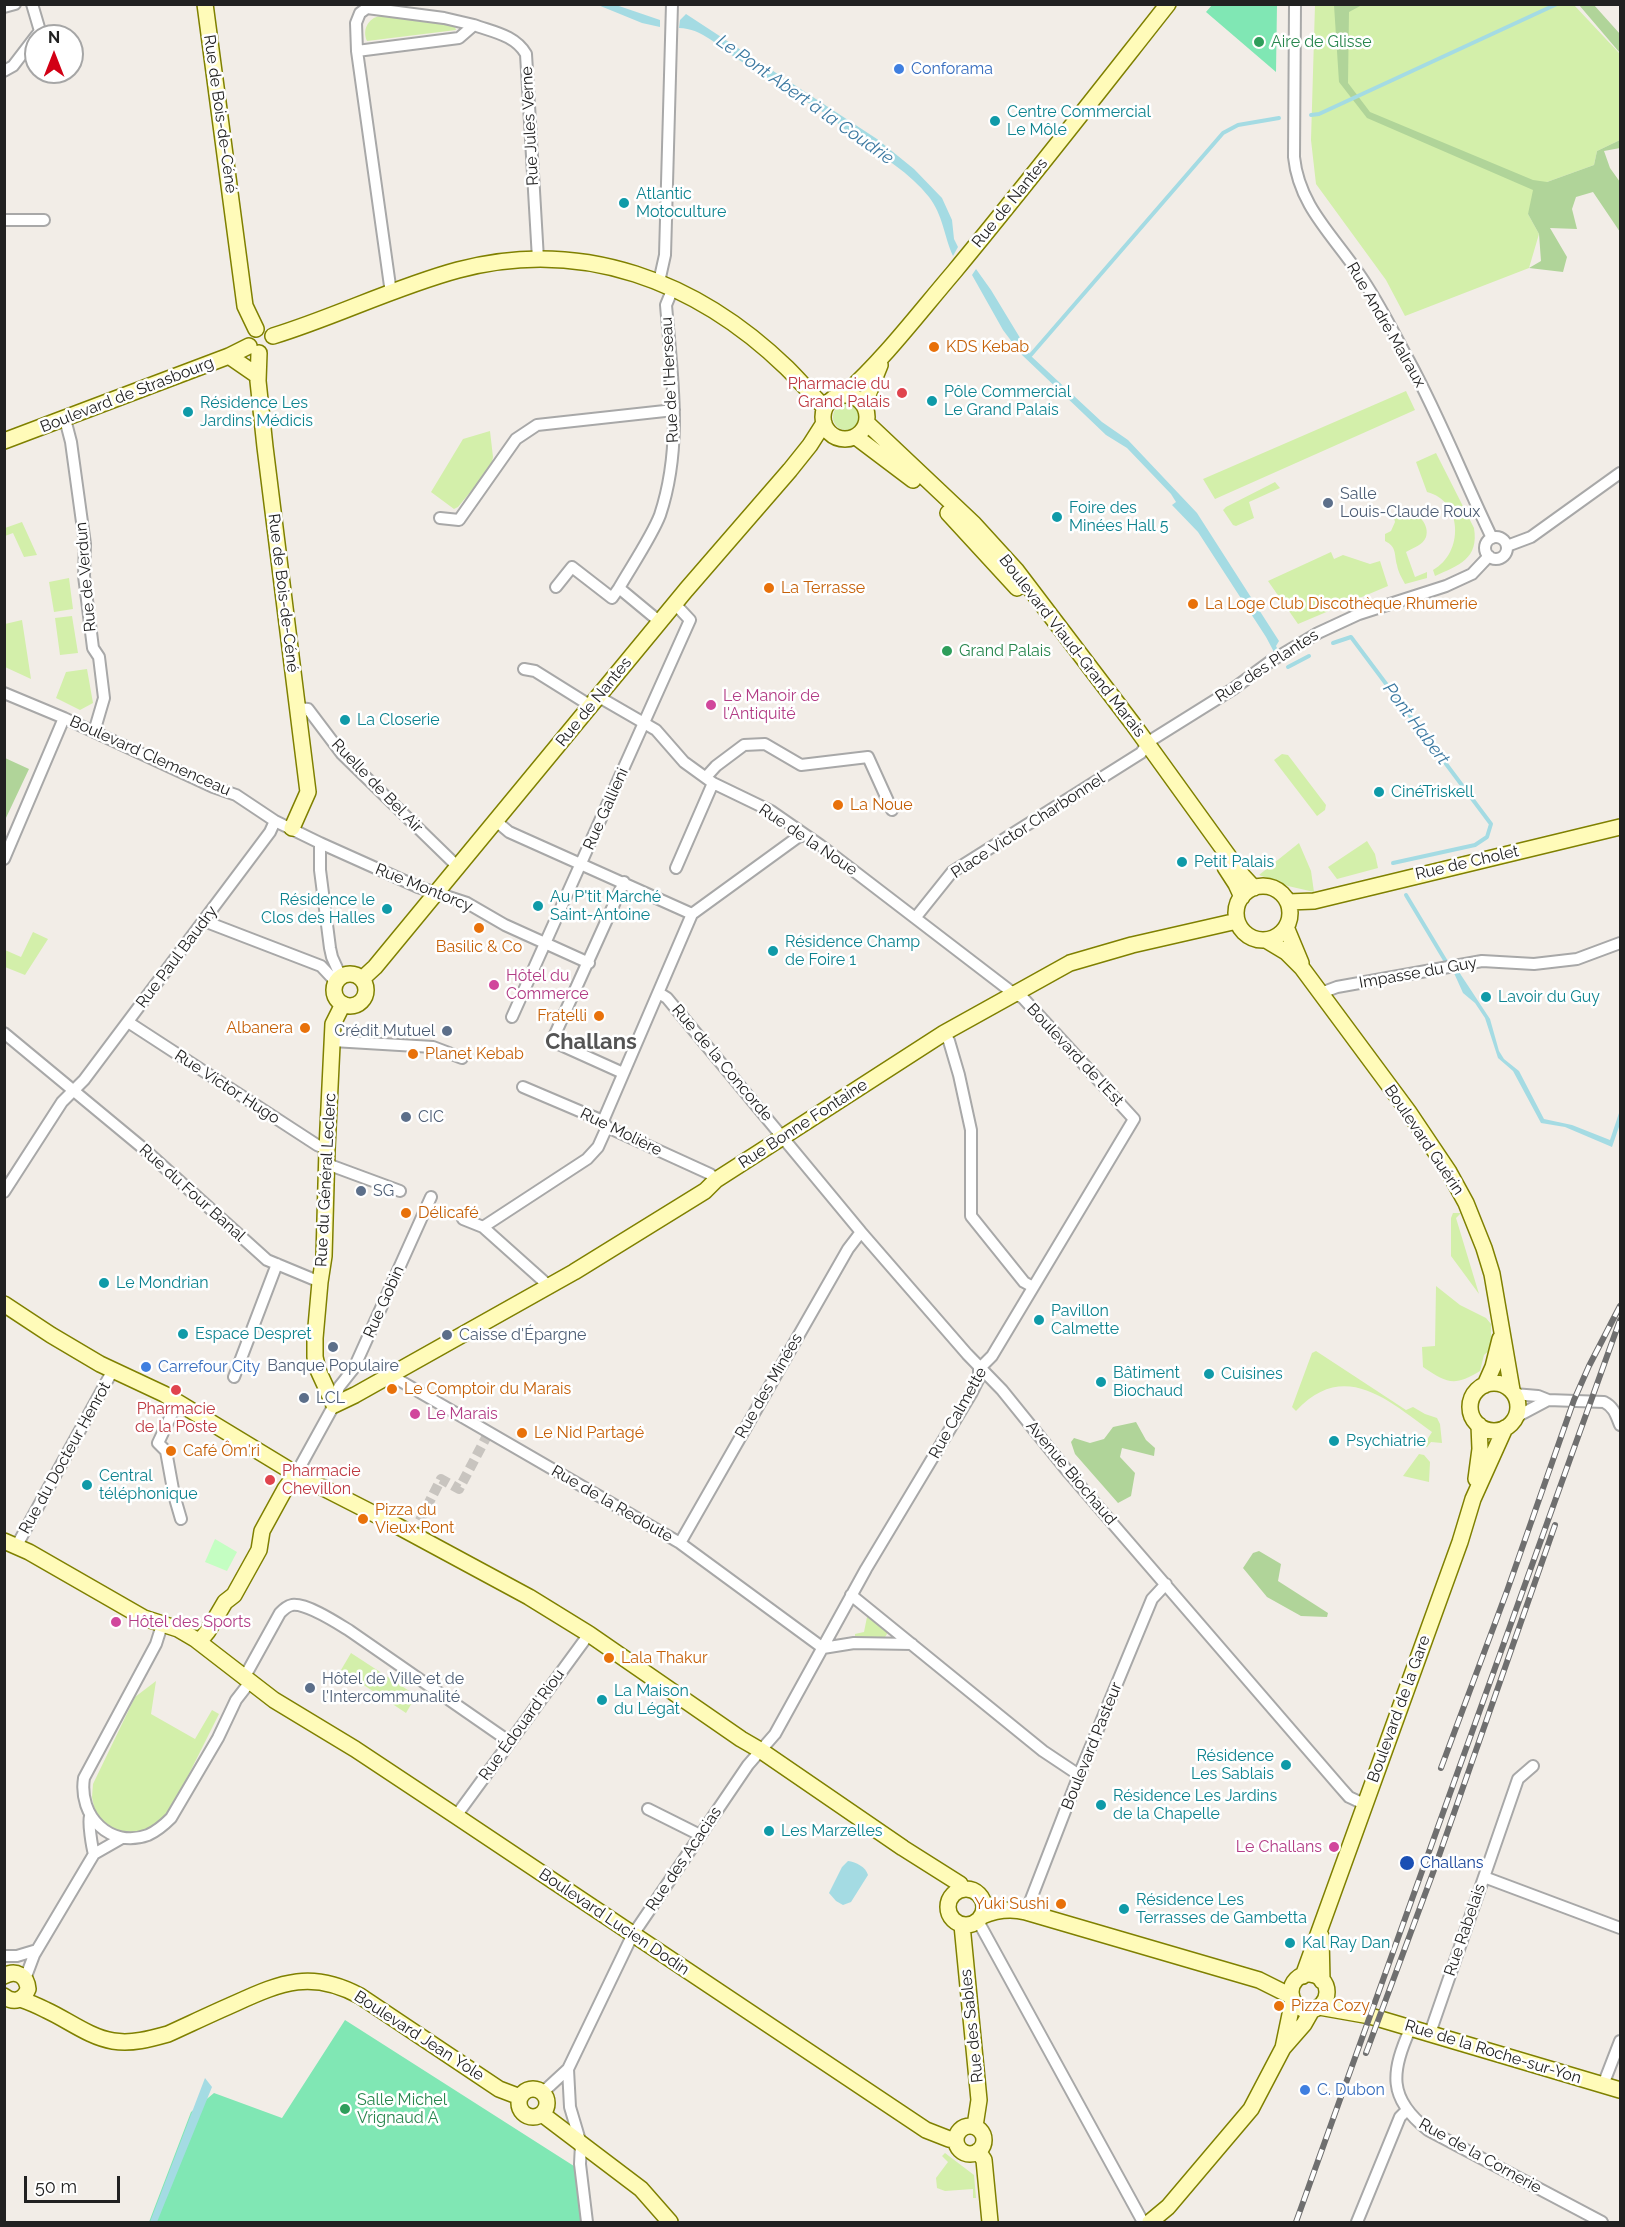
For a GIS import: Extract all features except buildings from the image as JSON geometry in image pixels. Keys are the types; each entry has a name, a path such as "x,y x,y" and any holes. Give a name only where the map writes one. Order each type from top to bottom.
{"street":[{"path":"4,7 15,4"},
{"path":"32,4 38,24"},
{"name":"Rue de Bois-de-Céné","path":"205,4 245,306 255,329"},
{"name":"Rue de l'Herseau","path":"619,588 659,517 673,463 675,427 666,305 665,255 672,4"},
{"name":"Rue de Nantes","path":"362,979 375,967 675,604 793,466 810,445 832,406 885,354 976,245 1168,4"},
{"name":"Rue André Malraux","path":"1295,4 1293,140 1295,173 1307,203 1367,286 1411,363 1492,538"},
{"name":"Rue Jules Verne","path":"391,293 357,51 356,23 360,13 367,8 444,18 474,25 512,39 521,46 526,54 538,259"},
{"path":"357,51 459,38 474,25"},
{"path":"4,71 13,66 24,52"},
{"path":"4,220 44,220"},
{"path":"273,336 435,277 481,265 538,259 565,260 606,266 666,285 723,317 832,406"},
{"path":"264,328 273,336 271,349 254,350 248,338 255,329 264,328"},
{"name":"Rue de Bois-de-Céné","path":"254,350 308,792 292,828"},
{"name":"Boulevard de Strasbourg","path":"4,441 229,356 254,350"},
{"path":"864,405 885,354"},
{"path":"229,356 258,376"},
{"path":"856,397 864,405 867,413 867,423 864,429 856,437 849,439 836,437 826,429 832,406 856,397"},
{"path":"440,518 459,520 516,439 537,425 674,410"},
{"name":"Rue de Verdun","path":"65,419 71,442 85,544 84,576 93,648 99,657 104,698 94,732"},
{"name":"Boulevard Viaud-Grand Marais","path":"867,423 974,524 1016,570 1144,749 1226,868 1242,897"},
{"path":"793,466 814,449 836,437"},
{"name":"Boulevard Viaud-Grand Marais","path":"856,437 911,478 967,531 1008,577 1254,888"},
{"name":"Rue des Plantes","path":"1144,749 1271,661 1318,633 1359,614 1446,586 1472,574 1490,556 1498,559 1502,557 1507,546 1531,537 1620,473"},
{"path":"1490,556 1486,547 1492,538 1502,539 1507,546"},
{"path":"556,587 572,567 612,598 619,588 660,622"},
{"name":"Rue Gallieni","path":"512,1017 690,620 675,604"},
{"name":"Rue de la Noue","path":"524,669 535,671 656,730 684,762 710,780 771,811 916,917 1013,993"},
{"name":"Boulevard Clemenceau","path":"4,693 64,718 213,787 236,795 274,820 292,828"},
{"name":"Ruelle de Bel Air","path":"298,708 308,709 342,754 458,866"},
{"path":"4,859 64,718"},
{"path":"676,868 716,766 744,746 765,744 801,765 868,757 892,810"},
{"name":"Place Victor Charbonnel","path":"916,917 952,872 1144,749"},
{"name":"Rue Paul Baudry","path":"4,1192 62,1102 84,1080 204,921 270,832 274,820"},
{"path":"496,821 509,832 692,914"},
{"name":"Rue de Cholet","path":"1288,914 1314,901 1620,827"},
{"name":"Rue Montorcy","path":"292,828 418,887 467,903 506,925 589,963"},
{"path":"483,1227 586,1159 598,1147 623,1073 692,914 798,837 805,835"},
{"path":"320,843 320,870 330,948 339,979"},
{"path":"623,1073 552,1041 624,882"},
{"path":"1262,886 1277,890 1288,914 1274,938 1259,940 1245,933 1237,921 1236,912 1242,897 1254,888 1262,886"},
{"name":"Boulevard Guérin","path":"1288,914 1302,968"},
{"path":"204,921 321,966 339,979"},
{"name":"Rue Bonne Fontaine","path":"334,1405 356,1395 549,1286 705,1191 716,1180 783,1136 1013,993 1070,963 1132,945 1237,921"},
{"name":"Boulevard Guérin","path":"1266,940 1286,952 1302,968 1408,1111 1449,1172 1466,1203 1492,1274 1513,1392"},
{"name":"Impasse du Guy","path":"1321,993 1337,987 1458,964 1482,961 1534,964 1577,959 1620,943"},
{"path":"354,974 362,979 366,986 363,1000 356,1005 343,1004 336,997 334,987 339,979 354,974"},
{"name":"Rue de la Concorde","path":"658,993 667,998 783,1136"},
{"name":"Boulevard de l'Est","path":"1013,993 1023,998 1134,1119"},
{"name":"Rue du Général Leclerc","path":"334,1405 323,1384 315,1357 324,1256 333,1024 343,1004"},
{"name":"Rue Victor Hugo","path":"128,1022 307,1139 327,1149"},
{"name":"Rue du Four Banal","path":"4,1033 144,1149 267,1260 320,1282"},
{"path":"944,1034 949,1041 959,1075 971,1130 972,1216 1024,1282 1033,1287"},
{"path":"333,1041 433,1047 462,1058"},
{"name":"Rue Molière","path":"523,1087 710,1174 716,1180"},
{"name":"Rue Calmette","path":"823,1648 851,1595 971,1394 979,1378 980,1368 992,1356 1134,1119"},
{"name":"Avenue Biochaud","path":"783,1136 861,1232 1002,1390 1069,1473 1341,1788 1349,1797 1364,1804"},
{"path":"327,1164 400,1191"},
{"name":"Rue Gobin","path":"296,1474 334,1405 339,1387 354,1368 431,1197"},
{"path":"463,1219 483,1227 549,1286"},
{"name":"Rue des Minées","path":"680,1543 848,1249 861,1232"},
{"path":"234,1377 277,1264"},
{"path":"4,1304 100,1365 178,1401 296,1474 529,1597 589,1634 741,1739 960,1884 962,1889"},
{"name":"Boulevard Guérin","path":"1485,1385 1493,1367 1501,1333"},
{"name":"Rue du Docteur Henrot","path":"10,1544 113,1370"},
{"name":"Rue de la Redoute","path":"390,1375 680,1543 823,1648"},
{"path":"1548,1400 1510,1423 1491,1431 1473,1419 1470,1405 1475,1392 1485,1385 1499,1383 1513,1392 1539,1396 1548,1400 1604,1402 1618,1410 1620,1425"},
{"path":"1473,1499 1518,1405 1513,1392"},
{"path":"178,1401 158,1443 166,1451 174,1495 182,1519"},
{"path":"1473,1499 1479,1464 1479,1425"},
{"path":"199,1642 225,1602 234,1595 259,1550 262,1531 296,1474"},
{"name":"Boulevard de la Gare","path":"1301,1976 1460,1542 1473,1499"},
{"name":"Boulevard Lucien Dodin","path":"10,1544 144,1618 177,1629 199,1642 274,1700 355,1749 928,2132 955,2140"},
{"name":"Boulevard Pasteur","path":"1020,1910 1152,1599 1166,1584"},
{"path":"851,1595 1043,1751 1079,1775"},
{"path":"162,1625 156,1644 84,1778 82,1791 90,1816 106,1831 122,1838 137,1838 149,1834 171,1818 218,1737 280,1613 290,1606 298,1606 327,1617 350,1631 510,1742"},
{"name":"Rue Édouard Riou","path":"456,1816 589,1634"},
{"path":"823,1648 854,1643 913,1644"},
{"name":"Rue des Acacias","path":"542,2093 568,2069 632,1936 760,1750 770,1742 823,1648"},
{"name":"Rue Rabelais","path":"1430,2033 1518,1779 1533,1766"},
{"path":"648,1809 700,1836"},
{"path":"90,1816 88,1823 94,1854"},
{"path":"13,1987 94,1854 122,1838"},
{"path":"1484,1877 1620,1928"},
{"path":"1020,1910 992,1912 980,1919 971,1925 962,1925 952,1919 948,1907 952,1895 962,1889 974,1890 983,1899 985,1905 980,1919 1143,2223"},
{"path":"983,1899 1006,1903 1020,1910 1258,1980 1292,1998 1301,2008 1315,2008"},
{"name":"Boulevard de la Gare","path":"1322,1919 1320,1948 1324,1985"},
{"name":"Rue des Sables","path":"962,1925 979,2100 975,2126"},
{"path":"4,1956 35,1953"},
{"path":"1283,2048 1292,1986 1301,1976"},
{"path":"1150,2223 1168,2207 1251,2109 1283,2048 1325,1999 1324,1985 1313,1976 1258,1980"},
{"name":"Boulevard Jean Yole","path":"13,1987 77,2027 112,2041 148,2040 168,2034 282,1983 310,1980 337,1984 360,1996 499,2089 520,2097"},
{"name":"Rue de la Roche-sur-Yon","path":"1324,1985 1345,2004 1366,2015"},
{"name":"Rue de la Roche-sur-Yon","path":"1315,2008 1366,2015 1411,2027 1620,2090"},
{"name":"Rue de la Cornerie","path":"1411,2027 1398,2060 1396,2078 1399,2097 1406,2111 1428,2130 1602,2223"},
{"path":"1603,2085 1620,2041"},
{"name":"Rue des Acacias","path":"568,2069 570,2107 581,2144 580,2164 587,2223"},
{"path":"531,2090 542,2093 547,2104 542,2114 526,2115 521,2111 520,2097 531,2090"},
{"path":"1357,2223 1400,2117 1406,2111"},
{"path":"542,2114 641,2189 670,2223"},
{"path":"975,2126 982,2132 984,2140 978,2151 965,2153 958,2148 955,2140 961,2127 975,2126"},
{"path":"978,2151 984,2160 990,2223"}],"green space":[{"name":"Aire de Glisse","path":"1212,5 1277,5 1276,72 1206,12"},
{"path":"1315,5 1574,5 1620,54 1620,140 1597,151 1594,165 1547,182 1528,214 1539,234 1529,268 1405,316 1386,280 1316,184 1311,140"},
{"path":"1334,5 1362,5 1349,12 1348,83 1370,112 1533,180 1547,182 1594,165 1597,151 1620,140 1620,148 1604,151 1610,168 1620,182 1620,232 1593,192 1576,197 1572,209 1577,229 1550,228 1567,257 1563,272 1529,268 1541,261 1539,234 1528,214 1533,190 1367,118 1339,82"},
{"path":"1579,5 1594,5 1620,34 1620,53"},
{"path":"380,16 435,22 455,27 456,30 367,41 365,33 367,25 372,19"},
{"path":"1406,391 1415,410 1215,499 1203,479"},
{"path":"846,404 855,408 859,417 855,426 846,430 837,426 833,417 837,408"},
{"path":"490,431 493,457 491,467 454,509 431,492 463,439"},
{"path":"1436,453 1474,528 1475,539 1470,554 1465,560 1435,576 1433,570 1450,552 1454,540 1453,516 1439,497 1427,492 1416,462"},
{"path":"1275,482 1280,488 1249,502 1254,518 1236,526 1233,525 1223,510"},
{"path":"1407,512 1415,514 1425,524 1427,532 1423,542 1406,552 1415,577 1427,572 1427,578 1405,584 1398,570 1393,548 1385,541 1385,534 1391,531 1395,522 1394,518"},
{"path":"22,522 37,555 24,557 13,533 5,536 5,528"},
{"path":"1331,552 1334,559 1343,555 1370,564 1380,561 1388,586 1298,624 1268,581"},
{"path":"69,578 73,609 54,612 49,582"},
{"path":"72,616 78,653 60,655 55,618"},
{"path":"22,620 31,679 5,667 5,624"},
{"path":"87,669 93,703 80,710 56,698 66,672"},
{"path":"1282,754 1288,755 1326,805 1325,810 1317,816 1274,760"},
{"path":"5,758 29,769 5,820"},
{"path":"1367,841 1375,854 1378,868 1337,879 1328,867"},
{"path":"1299,843 1311,871 1314,892 1288,886 1259,875"},
{"path":"33,932 48,939 25,975 5,967 5,950 21,957"},
{"path":"1453,1213 1461,1213 1456,1218 1479,1294 1451,1256"},
{"path":"1436,1286 1460,1305 1486,1318 1491,1324 1491,1349 1484,1355 1480,1371 1457,1381 1445,1380 1423,1367 1422,1347 1435,1346"},
{"path":"1316,1351 1406,1410 1413,1407 1437,1418 1442,1443 1431,1442 1427,1447 1423,1446 1432,1432 1382,1398 1366,1390 1349,1386 1331,1388 1314,1396 1296,1411 1292,1407 1312,1353"},
{"path":"1136,1422 1146,1440 1155,1448 1154,1456 1122,1448 1120,1457 1135,1473 1131,1496 1118,1503 1075,1454 1071,1442 1074,1438 1090,1443 1104,1439 1113,1427"},
{"path":"1419,1454 1424,1455 1430,1462 1429,1482 1403,1476"},
{"path":"215,1539 237,1552 227,1571 205,1562"},
{"path":"1259,1551 1281,1564 1278,1581 1328,1613 1327,1617 1301,1616 1267,1597 1243,1568 1253,1553"},
{"path":"870,1615 888,1632 884,1639 855,1640 855,1634 864,1632 867,1617"},
{"path":"351,1653 420,1698 417,1703 413,1701 406,1713 341,1670"},
{"path":"156,1681 151,1714 195,1739 212,1710 219,1714 169,1814 150,1830 137,1834 121,1834 105,1824 95,1812 92,1797 93,1784 135,1697"},
{"path":"345,2020 577,2168 584,2222 149,2222 191,2112 214,2093 282,2118"},
{"path":"945,2153 974,2175 976,2198 973,2198 973,2189 945,2191 937,2188 936,2178 948,2162 942,2156"}],"water":[{"path":"598,5 616,5 660,20 660,27 642,23"},
{"path":"686,14 877,139 914,169 942,198 952,220 954,239 958,247 953,256 934,204 913,180 811,104 749,67 703,35 679,28 680,20"},
{"path":"976,269 1031,356 1102,422 1128,440 1197,513 1279,641 1276,646 1278,650 1274,652 1198,532 1172,505 1176,502 1171,494 1127,448 1106,435 1021,354 1003,330 972,275"},
{"path":"1459,972 1490,1019 1499,1051 1504,1059 1519,1071 1544,1119 1572,1125 1610,1140 1620,1110 1620,1124 1612,1147 1565,1127 1541,1123 1513,1071 1498,1058 1485,1018 1475,1003 1463,993 1454,973"},
{"path":"848,1861 860,1865 868,1875 851,1902 843,1905 829,1893 842,1867"},
{"path":"205,2078 212,2087 157,2222 150,2222"}],"waterway":[{"path":"1311,115 1319,114 1557,4"},
{"path":"1029,357 1223,133 1238,125 1279,118"},
{"name":"Pont Habert","path":"1333,643 1351,637 1491,824 1487,837 1475,845 1393,863"},
{"name":"Pont Habert","path":"1288,667 1309,656"},
{"name":"Le Pont Abert à la Coudrie","path":"1406,895 1445,960 1459,976"}],"tunnel":[{"path":"413,1534 441,1479 459,1489 489,1432"}],"railway":[{"path":"1441,1768 1507,1591 1574,1400 1620,1306"},
{"path":"1296,2222 1620,1320"},
{"path":"1366,2053 1434,1870 1555,1525"}],"place":[{"name":"Aire de Glisse","path":"1259,42"},
{"name":"Conforama","path":"899,69"},
{"name":"Centre Commercial Le Môle","path":"995,121"},
{"name":"Atlantic Motoculture","path":"624,203"},
{"name":"KDS Kebab","path":"934,347"},
{"name":"Pharmacie du Grand Palais","path":"902,393"},
{"name":"Pôle Commercial Le Grand Palais","path":"932,401"},
{"name":"Résidence Les Jardins Médicis","path":"188,412"},
{"name":"Salle Louis-Claude Roux","path":"1328,503"},
{"name":"Foire des Minées Hall 5","path":"1057,517"},
{"name":"La Terrasse","path":"769,588"},
{"name":"La Loge Club Discothèque Rhumerie","path":"1193,604"},
{"name":"Grand Palais","path":"947,651"},
{"name":"Le Manoir de l'Antiquité","path":"711,705"},
{"name":"La Closerie","path":"345,720"},
{"name":"CinéTriskell","path":"1379,792"},
{"name":"La Noue","path":"838,805"},
{"name":"Petit Palais","path":"1182,862"},
{"name":"Au P'tit Marché Saint-Antoine","path":"538,906"},
{"name":"Résidence le Clos des Halles","path":"387,909"},
{"name":"Basilic & Co","path":"479,928"},
{"name":"Résidence Champ de Foire 1","path":"773,951"},
{"name":"Hôtel du Commerce","path":"494,985"},
{"name":"Lavoir du Guy","path":"1486,997"},
{"name":"Fratelli","path":"599,1016"},
{"name":"Albanera","path":"305,1028"},
{"name":"Crédit Mutuel","path":"447,1031"},
{"name":"Planet Kebab","path":"413,1054"},
{"name":"CIC","path":"406,1117"},
{"name":"SG","path":"361,1191"},
{"name":"Délicafé","path":"406,1213"},
{"name":"Le Mondrian","path":"104,1283"},
{"name":"Pavillon Calmette","path":"1039,1320"},
{"name":"Espace Despret","path":"183,1334"},
{"name":"Caisse d'Épargne","path":"447,1335"},
{"name":"Banque Populaire","path":"333,1347"},
{"name":"Carrefour City","path":"146,1367"},
{"name":"Cuisines","path":"1209,1374"},
{"name":"Bâtiment Biochaud","path":"1101,1382"},
{"name":"Le Comptoir du Marais","path":"392,1389"},
{"name":"Pharmacie de la Poste","path":"176,1390"},
{"name":"LCL","path":"304,1398"},
{"name":"Le Marais","path":"415,1414"},
{"name":"Le Nid Partagé","path":"522,1433"},
{"name":"Psychiatrie","path":"1334,1441"},
{"name":"Café Ôm'ri","path":"171,1451"},
{"name":"Pharmacie Chevillon","path":"270,1480"},
{"name":"Central téléphonique","path":"87,1485"},
{"name":"Pizza du Vieux Pont","path":"363,1519"},
{"name":"Hôtel des Sports","path":"116,1622"},
{"name":"Lala Thakur","path":"609,1658"},
{"name":"Hôtel de Ville et de l'Intercommunalité","path":"310,1688"},
{"name":"La Maison du Légat","path":"602,1700"},
{"name":"Résidence Les Sablais","path":"1286,1765"},
{"name":"Résidence Les Jardins de la Chapelle","path":"1101,1805"},
{"name":"Les Marzelles","path":"769,1831"},
{"name":"Le Challans","path":"1334,1847"},
{"name":"Challans","path":"1407,1863"},
{"name":"Yuki Sushi","path":"1061,1904"},
{"name":"Résidence Les Terrasses de Gambetta","path":"1124,1909"},
{"name":"Kal Ray Dan","path":"1290,1943"},
{"name":"Pizza Cozy","path":"1279,2006"},
{"name":"C. Dubon","path":"1305,2090"},
{"name":"Salle Michel Vrignaud A","path":"345,2109"}],"district":[{"name":"Challans","path":"591,1042"}]}
